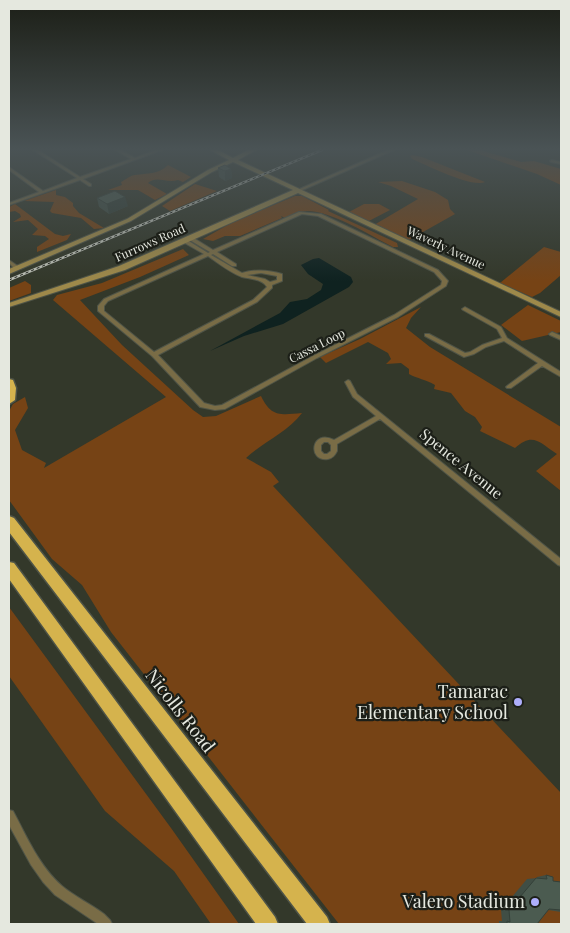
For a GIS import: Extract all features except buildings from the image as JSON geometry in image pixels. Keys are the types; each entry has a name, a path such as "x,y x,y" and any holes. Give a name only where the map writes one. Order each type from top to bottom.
{"highway":[{"path":"9,383 9,400"},
{"name":"Nicolls Road","path":"9,522 320,924"},
{"path":"9,568 268,924"}],"street":[{"path":"9,204 38,194"},
{"path":"9,272 11,264 40,257 135,217 175,194"},
{"name":"Furrows Road","path":"9,305 100,277 291,194"},
{"name":"Waverly Avenue","path":"302,194 561,315"},
{"name":"Cassa Loop","path":"309,212 436,271 444,281 440,289 396,316 223,407 215,408 202,405 154,355 102,311 102,303 211,254 301,213 309,212"},
{"path":"188,239 244,274 269,284"},
{"path":"244,274 266,272 280,275 279,281 269,284"},
{"path":"154,355 255,301 270,287 269,284"},
{"path":"465,309 499,328 505,339 541,364 561,375"},
{"path":"427,334 464,355 505,339"},
{"path":"552,334 561,338"},
{"path":"509,388 541,364"},
{"name":"Spence Avenue","path":"348,382 355,395 561,564"},
{"path":"334,443 381,416"},
{"path":"9,815 36,863 52,884 71,899 94,912 106,924"}],"shaded area":[{"path":"46,194 56,194 65,197 73,203 73,206 79,213 104,228 94,229 81,218 52,213 50,211 54,202 24,201"},
{"path":"144,194 167,194 155,200"},
{"path":"181,194 211,194 170,211 162,206"},
{"path":"407,194 438,194 448,200 450,209 455,214 407,241 374,225 418,199"},
{"path":"295,196 302,196 328,211 397,243 398,247 393,247 339,219 307,211 285,218 281,216 282,218 240,236 225,236 213,241 203,239 231,223"},
{"path":"15,204 55,234 63,236 71,234 67,240 37,252 37,247 49,239 45,236 32,235 38,229 28,220 13,222 21,217 15,211 9,212 9,207"},
{"path":"364,204 379,204 390,210 367,222 349,212"},
{"path":"544,247 561,252 561,275 540,293 532,297 500,283"},
{"path":"183,249 189,255 140,277 80,300 122,345 203,417 216,416 261,396 269,408 277,413 302,413 290,426 246,458 271,472 279,482 273,486 561,793 561,924 339,924 111,632 82,585 52,559 9,500 9,411 13,404 25,397 28,408 15,430 22,450 46,463 44,468 166,397 53,300 57,295 102,283"},
{"path":"25,281 31,285 31,293 9,301 9,288"},
{"path":"528,305 561,321 561,332 522,341 501,325"},
{"path":"421,307 411,318 406,328 430,347 561,427 561,491 536,471 557,454 536,441 527,440 515,448 480,431 482,427 475,417 465,411 451,393 434,389 435,385 409,374 409,369 401,363 386,364 391,359 388,353 368,342 326,363 320,357 360,339"},
{"path":"9,607 239,924 211,924 174,871 105,811 9,676"}],"water":[{"path":"319,258 351,277 353,282 349,287 283,324 244,336 210,351 280,313 290,302 307,299 321,290 323,284 308,274 301,265"}],"railway":[{"path":"9,280 217,194"}],"place":[{"name":"Tamarac Elementary School","path":"518,702"},
{"name":"Valero Stadium","path":"535,902"}]}
